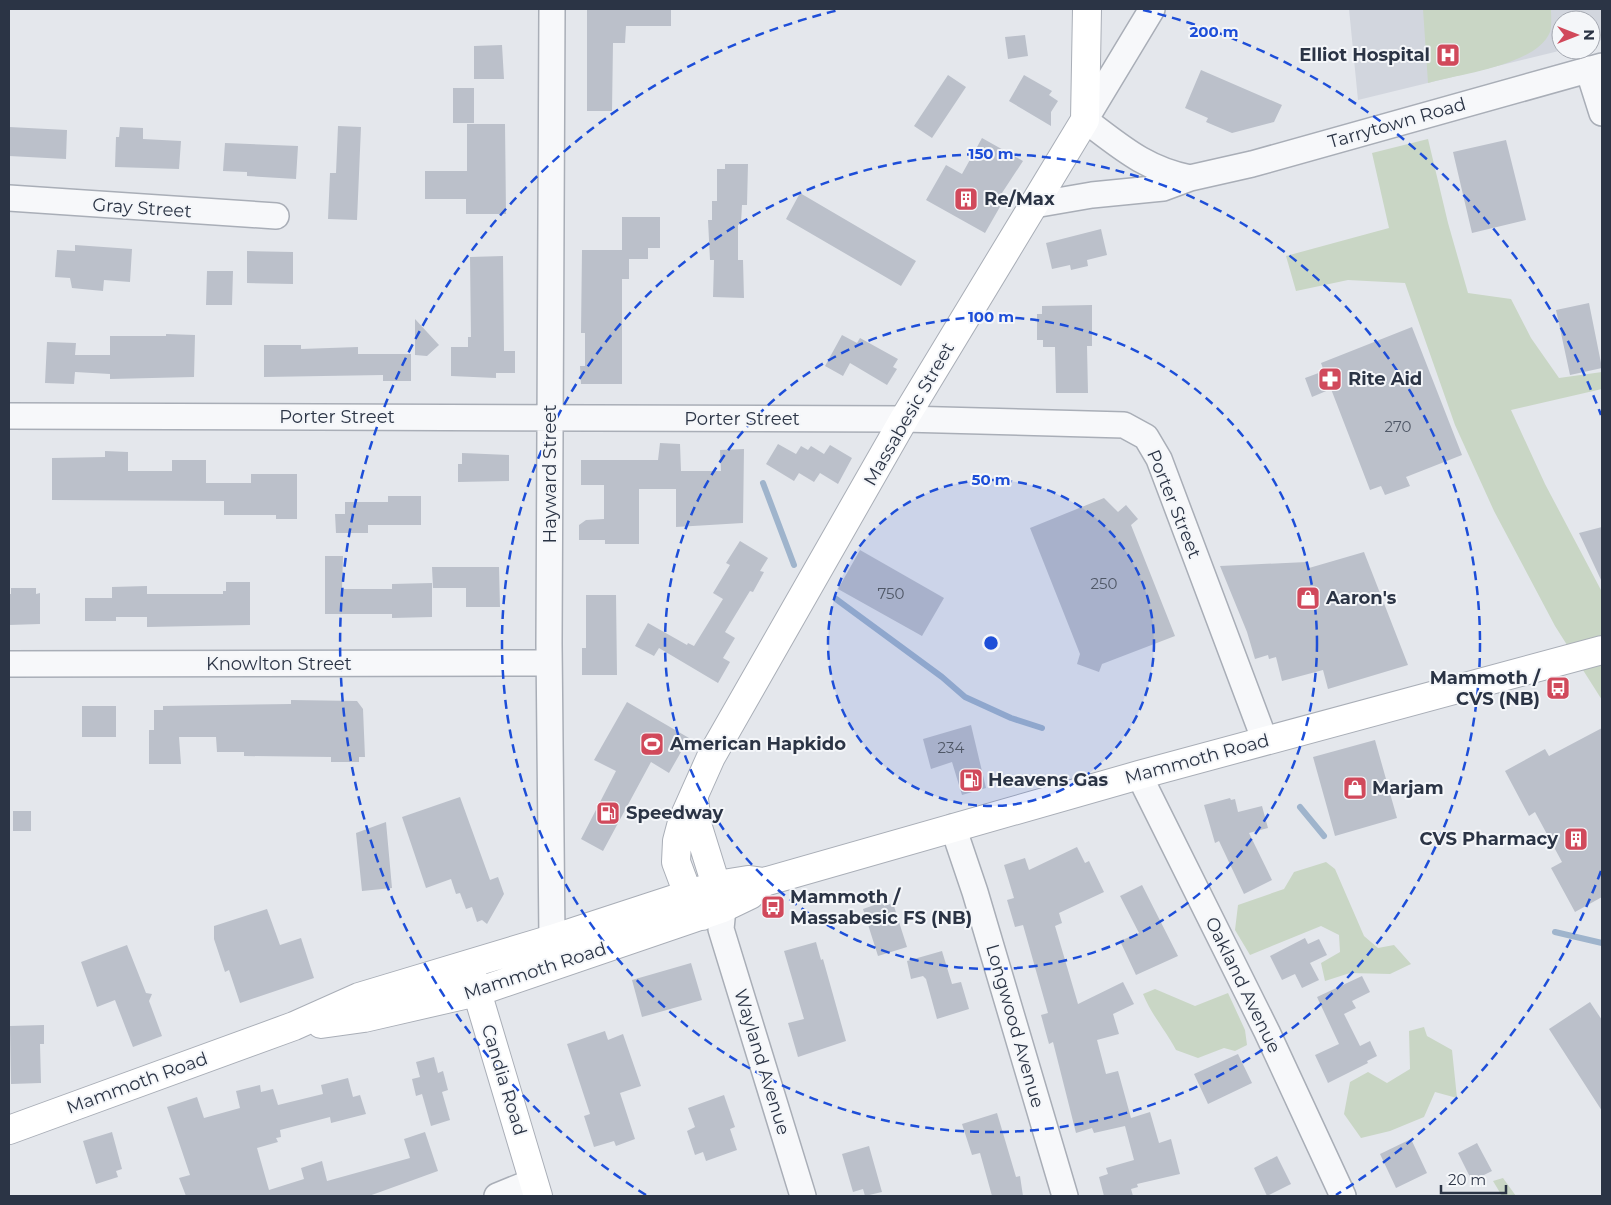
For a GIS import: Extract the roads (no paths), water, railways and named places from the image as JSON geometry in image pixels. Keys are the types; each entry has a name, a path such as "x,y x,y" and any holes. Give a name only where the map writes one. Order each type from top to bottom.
{"main road":[{"path":"1085,120 1087,9"},
{"name":"Massabesic Street","path":"710,906 694,799 711,757 904,419 1085,120"},
{"name":"Mammoth Road","path":"294,1026 364,1018 477,992 710,906 748,880 764,882 1139,775 1602,650"},
{"name":"Mammoth Road","path":"9,1130 294,1026 359,997 552,939 710,906"},
{"name":"Candia Road","path":"469,964 536,1189"}],"street":[{"name":"Hayward Street","path":"552,9 549,663 552,939"},
{"name":"Massabesic Street","path":"1085,120 1152,9"},
{"name":"Tarrytown Road","path":"1034,205 1163,188 1190,178 1252,164 1595,67"},
{"path":"1595,67 1602,114"},
{"name":"Tarrytown Road","path":"1085,120 1139,160 1169,174 1190,178"},
{"name":"Gray Street","path":"9,198 276,216"},
{"name":"Porter Street","path":"9,416 904,419 1124,425 1146,437 1159,459 1264,741"},
{"name":"Knowlton Street","path":"9,664 549,663"},
{"name":"Oakland Avenue","path":"1139,775 1267,1032 1343,1196"},
{"name":"Longwood Avenue","path":"953,827 975,892 1065,1196"},
{"name":"Wayland Avenue","path":"710,906 803,1196"},
{"path":"497,1196 536,1189"}],"waterway":[{"path":"763,483 794,565"},
{"path":"836,599 942,677 965,697 1011,718 1042,728"},
{"path":"1300,807 1324,836"},
{"path":"1555,932 1602,943"}],"place":[{"name":"Elliot Hospital","path":"1448,55"},
{"name":"Re/Max","path":"966,199"},
{"name":"Rite Aid","path":"1330,379"},
{"name":"Aaron's","path":"1308,598"},
{"name":"Mammoth / CVS (NB)","path":"1558,688"},
{"name":"American Hapkido","path":"652,744"},
{"name":"Heavens Gas","path":"971,780"},
{"name":"Marjam","path":"1355,788"},
{"name":"Speedway","path":"608,813"},
{"name":"CVS Pharmacy","path":"1576,839"},
{"name":"Mammoth / Massabesic FS (NB)","path":"773,907"}]}
